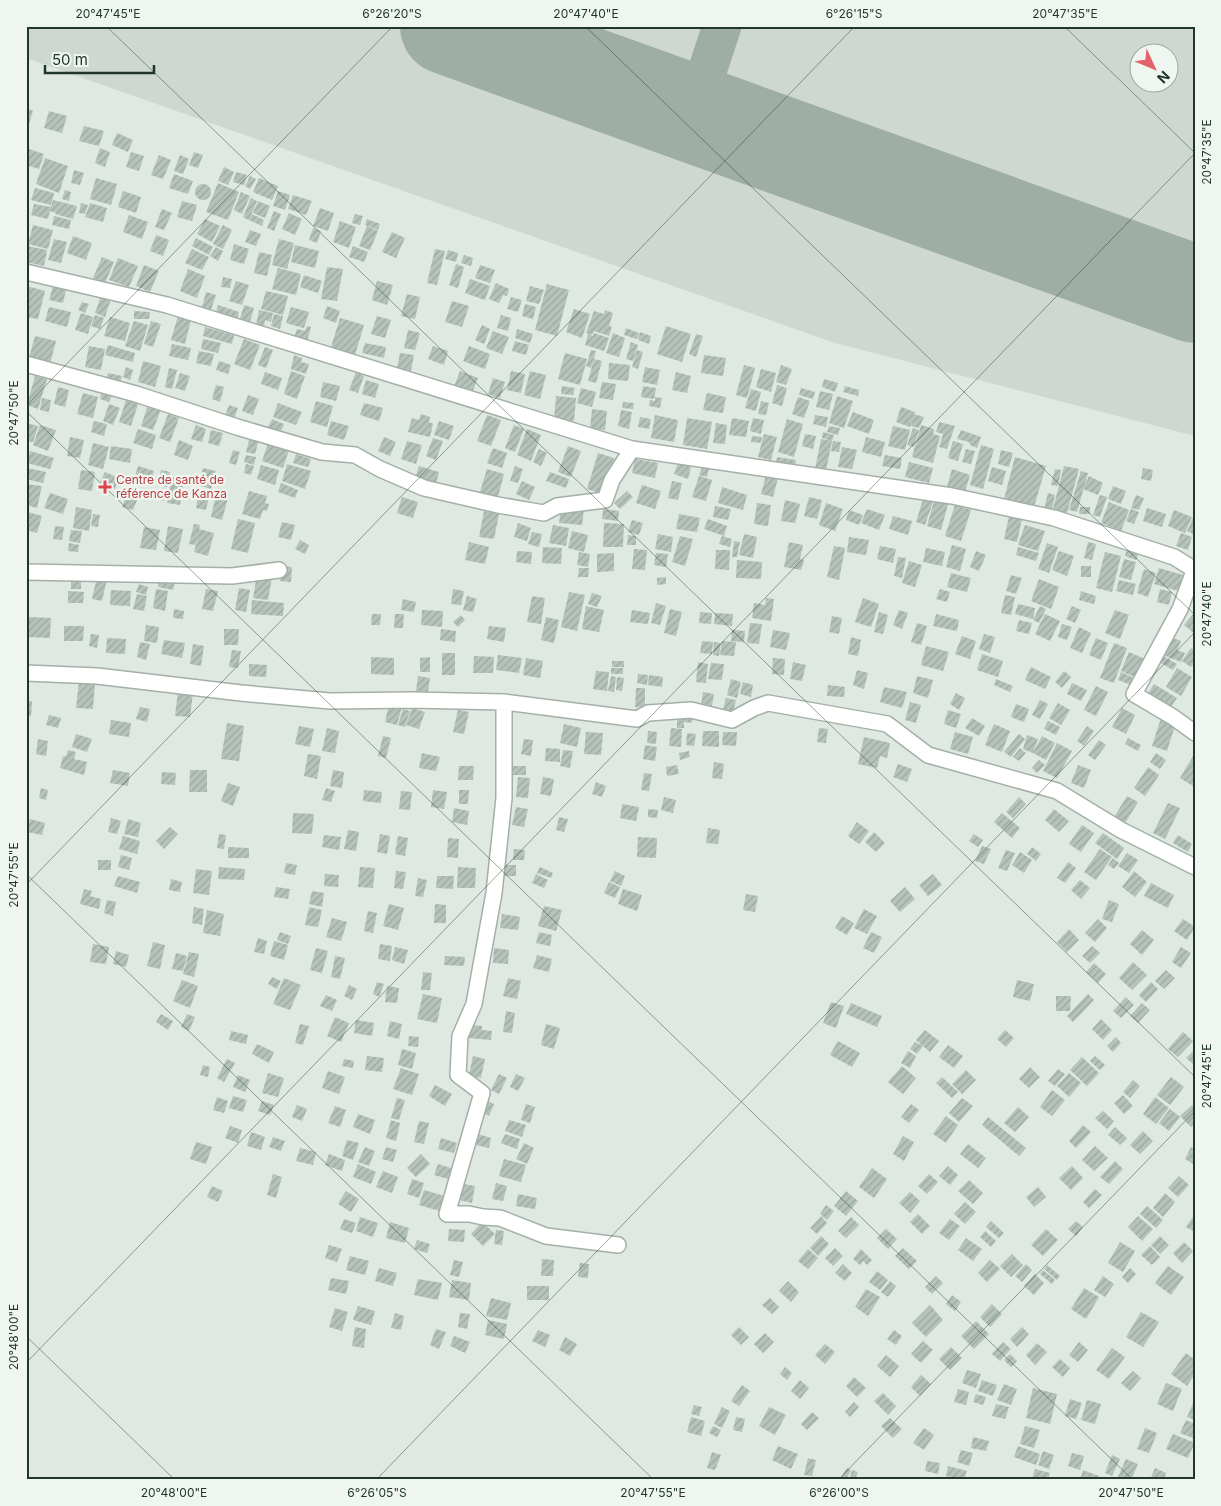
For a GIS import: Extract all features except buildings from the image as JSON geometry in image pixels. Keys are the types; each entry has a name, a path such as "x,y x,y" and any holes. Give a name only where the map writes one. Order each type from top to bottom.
{"street":[{"path":"26,272 167,305 632,449 961,498 1054,518 1174,558 1194,569 1180,609 1134,694 1195,733"},
{"path":"26,364 136,394 322,452 355,455 380,470 424,488 498,505 544,513 557,506 606,500 612,480 632,449"},
{"path":"26,572 232,576 279,570"},
{"path":"26,673 97,676 241,693 330,701 504,702 637,719 648,713 691,710 732,720 768,703 887,724 928,755 1057,791 1122,830 1195,867"},
{"path":"504,702 504,798 494,893 474,1004 460,1036 458,1075 482,1093 447,1214 469,1214 500,1218 546,1236 618,1245"}],"shaded area":[{"path":"26,26 1195,26 1195,436 835,343 26,58"}],"taxiway":[{"path":"693,114 722,26"}],"runway":[{"path":"449,26 1195,294"}],"place":[{"name":"Centre de santé de référence de Kanza","path":"105,487"}]}
